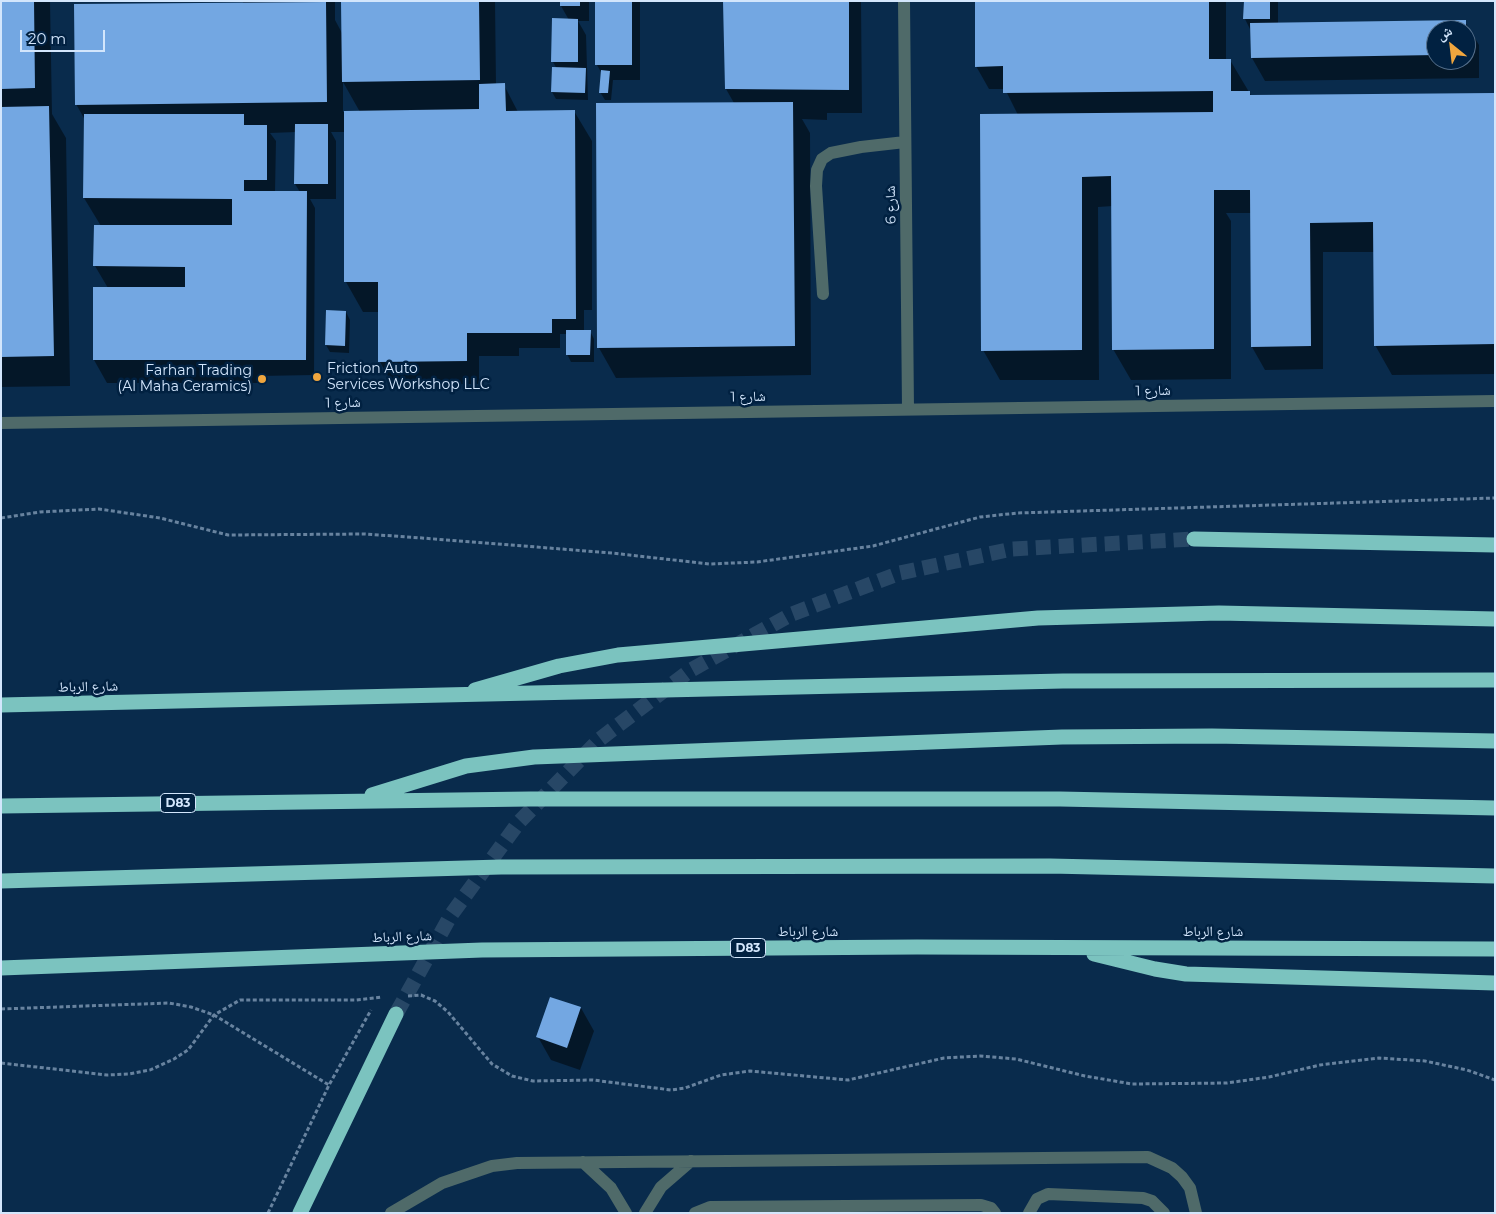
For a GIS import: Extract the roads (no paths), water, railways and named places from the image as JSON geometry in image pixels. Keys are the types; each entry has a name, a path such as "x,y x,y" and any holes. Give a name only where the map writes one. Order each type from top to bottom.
{"highway":[{"path":"1194,540 1495,545"},
{"path":"455,696 559,666 618,655 947,624 1128,614 1219,613 1495,619"},
{"name":"شارع الرباط","path":"1,705 1063,681 1495,680"},
{"path":"355,800 466,766 534,757 1062,737 1212,736 1495,741"},
{"name":"D83","path":"1,806 355,800 1060,799 1495,808"},
{"path":"1,881 501,867 1050,866 1495,876"},
{"path":"1071,948 1155,970 1186,974 1495,983"},
{"name":"شارع الرباط","path":"1,968 482,950 1495,949"},
{"path":"300,1213 396,1014"}],"street":[{"name":"شارع 6","path":"904,1 908,409"},
{"path":"824,294 816,186 817,170 822,158 831,153 860,147 905,142"},
{"name":"شارع 1","path":"1,423 1495,401"},
{"path":"391,1213 442,1183 492,1166 517,1163 1148,1157 1167,1165 1182,1177 1190,1188 1196,1213"},
{"path":"645,1213 661,1187 691,1161"},
{"path":"583,1162 611,1188 626,1213"},
{"path":"1029,1213 1037,1199 1048,1194 1143,1198 1152,1201 1164,1213"},
{"path":"695,1213 710,1207 972,1205 986,1206 995,1213"}],"tunnel":[{"path":"396,1014 451,915 519,822 600,739 691,670 792,614 900,573 1012,549 1194,539"}],"place":[{"name":"Friction Auto Services Workshop LLC","path":"317,377"},
{"name":"Farhan Trading (Al Maha Ceramics)","path":"262,379"}]}
